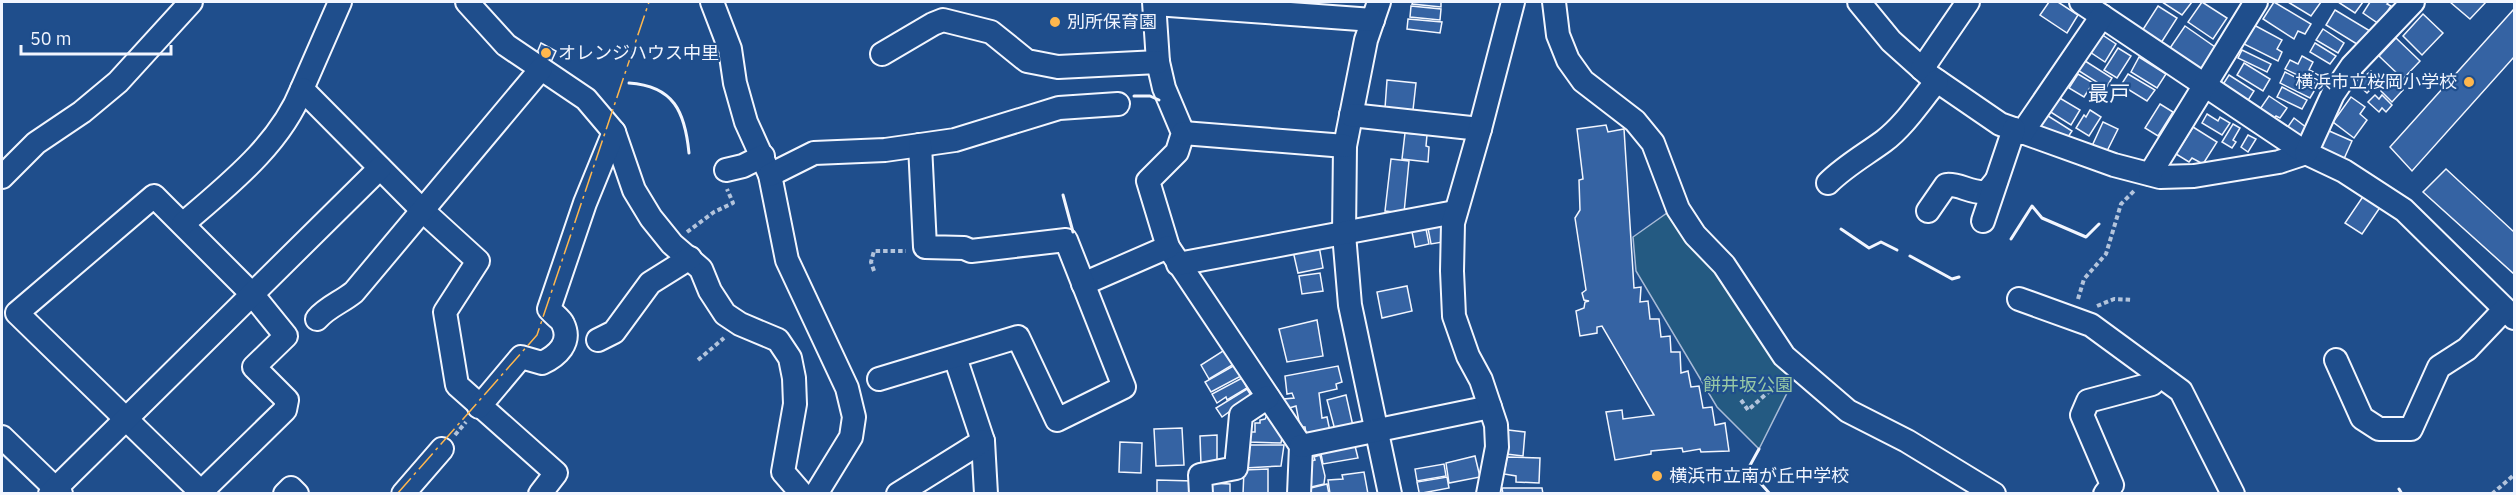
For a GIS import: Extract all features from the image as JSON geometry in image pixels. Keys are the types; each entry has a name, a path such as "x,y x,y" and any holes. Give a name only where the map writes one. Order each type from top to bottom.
{"street":[{"path":"2,177 36,143 82,112 118,81 191,2"},
{"path":"183,224 243,171 294,111 340,2"},
{"path":"712,2 730,49 735,83 747,122 766,166 787,260 847,388 854,417 851,437 816,494"},
{"path":"1488,494 1497,447 1496,425 1481,380 1468,356 1454,316 1452,272 1455,212 1480,129 1513,2"},
{"path":"1554,2 1558,35 1568,60 1583,81 1635,121 1653,143 1678,209 1695,235 1724,265 1784,356 1848,411 1907,441 1995,494"},
{"path":"1859,2 1891,41 1929,75 2000,124 2114,165 2160,177 2194,176 2279,162 2306,153 2333,94 2352,66 2413,2"},
{"path":"1828,183 1844,167 1885,140 1903,123 1968,2"},
{"path":"2081,2 2306,153 2344,171 2404,210 2509,314 2467,349 2439,367 2411,429 2379,429 2362,418 2336,360"},
{"path":"2150,174 2256,2"},
{"path":"1299,494 1301,446 1173,255 1148,181 1177,152 1183,133 1164,88 1158,62 1154,3 1362,10 1366,40 1345,146 1344,234 1350,304 1390,494"},
{"path":"474,4 506,45 586,99 614,132 634,190 651,218 672,244 701,269 710,291 725,314 740,324 774,336 790,358 794,378 795,404 783,472 802,494"},
{"path":"1983,221 1996,182 2018,131 2102,16"},
{"path":"882,54 943,20 991,32 1027,61 1058,67 1158,62"},
{"path":"317,319 325,309 339,304 354,292 542,69"},
{"path":"302,89 422,210 478,261 445,312 457,386 556,473 540,494"},
{"path":"726,170 743,166 766,166 814,153 885,150 955,140 1059,108 1118,104"},
{"path":"1351,115 1480,129"},
{"path":"479,407 521,357 542,363 558,356 566,338 563,323 549,309 585,203 614,132"},
{"path":"1183,133 1345,146"},
{"path":"879,379 1018,337 1057,420 1124,387 1066,240 971,251 964,248 925,247 920,145"},
{"path":"2,436 56,492 126,418 380,168"},
{"path":"1928,211 1946,184 1950,183 1969,192 1980,193 1987,192 1996,182"},
{"path":"154,196 252,294 286,336 254,367 287,400 285,410 201,492 9,306 154,196"},
{"path":"1083,284 1173,255 1344,234 1455,212"},
{"path":"598,340 614,332 650,283 690,258"},
{"path":"2019,299 2091,325 2181,392 2233,494"},
{"path":"955,357 983,441 986,494"},
{"path":"2105,494 2112,485 2082,415 2088,401 2152,384 2160,376"},
{"path":"1201,494 1200,475 1236,468 1241,415 1268,397"},
{"path":"1301,446 1490,406"},
{"path":"898,494 983,441"},
{"path":"403,494 442,449"},
{"path":"285,494 291,488 297,494"}],"path":[{"path":"672,244 714,212 734,203 720,172 726,170"},
{"path":"2075,307 2084,279 2106,254 2121,204 2150,174"},
{"path":"874,271 872,262 874,251 921,250 925,247"},
{"path":"2086,306 2097,306 2114,299 2133,300"},
{"path":"2097,306 2098,314"},
{"path":"698,360 740,324"},
{"path":"1741,399 1748,410 1797,367"},
{"path":"442,449 479,407"},
{"path":"2492,494 2514,475"}],"green space":[{"name":"餅井坂公園","path":"1667,213 1692,249 1713,268 1794,379 1759,449 1717,407 1636,271 1633,237"}],"building":[{"path":"1413,2 1441,2 1441,7 1412,4"},
{"path":"2049,2 2058,2 2078,15 2067,33 2040,15"},
{"path":"2162,2 2192,2 2182,15"},
{"path":"2202,2 2227,18 2213,39 2188,22"},
{"path":"2274,2 2311,24 2305,34 2298,31 2294,39 2263,19"},
{"path":"2288,2 2321,2 2311,16"},
{"path":"2338,2 2363,2 2355,13"},
{"path":"2370,2 2389,2 2387,4 2391,6 2379,24 2363,13"},
{"path":"2450,2 2486,2 2470,19"},
{"path":"1411,6 1441,9 1440,20 1410,17"},
{"path":"2158,6 2177,18 2161,43 2142,31"},
{"path":"2514,9 2514,57 2412,171 2390,147"},
{"path":"2335,10 2370,31 2360,46 2326,25"},
{"path":"2423,14 2443,33 2422,55 2403,36"},
{"path":"1408,19 1442,22 1440,33 1407,29"},
{"path":"2254,25 2282,40 2277,49 2282,52 2278,61 2244,44"},
{"path":"2185,26 2215,47 2201,69 2170,48"},
{"path":"2323,29 2344,43 2338,53 2316,40"},
{"path":"2101,34 2116,44 2105,62 2090,52"},
{"path":"2396,38 2420,61 2403,79 2379,56"},
{"name":"オレンジハウス中里","path":"541,43 556,51 551,62 536,55"},
{"path":"2315,43 2336,56 2330,64 2310,52"},
{"path":"2118,48 2131,56 2117,78 2104,70"},
{"path":"2242,50 2271,64 2267,72 2238,58"},
{"path":"2302,56 2313,62 2309,70 2320,75 2316,84 2285,69 2290,60 2298,64"},
{"path":"2139,57 2166,74 2157,88 2131,72"},
{"path":"2082,59 2112,78 2106,88 2076,69"},
{"path":"2244,63 2270,79 2263,91 2237,75"},
{"path":"2371,71 2380,80 2367,93 2354,81 2362,73 2365,76"},
{"path":"2285,72 2316,88 2310,98 2280,83"},
{"path":"2078,74 2093,83 2084,97 2069,88"},
{"path":"2128,74 2155,90 2147,101 2121,85"},
{"path":"2229,75 2254,91 2247,102 2222,86"},
{"path":"2392,79 2403,90 2392,102 2381,91"},
{"path":"1387,80 1416,83 1413,110 1385,108"},
{"path":"2282,87 2307,100 2302,109 2277,97"},
{"path":"2375,95 2379,99 2382,95 2392,105 2386,112 2382,108 2379,112 2368,102"},
{"path":"2269,96 2287,108 2280,118 2276,116 2272,122 2258,112"},
{"path":"2058,97 2080,110 2071,125 2049,111"},
{"path":"2351,97 2365,107 2360,114 2367,120 2354,138 2333,122"},
{"path":"2160,104 2173,112 2158,136 2145,128"},
{"path":"2090,110 2101,117 2089,136 2076,128"},
{"path":"2045,114 2072,131 2066,140 2036,127"},
{"path":"2207,114 2218,121 2220,117 2230,123 2222,135 2202,123"},
{"path":"2294,118 2307,128 2298,141 2285,131"},
{"path":"2103,122 2118,129 2106,153 2092,146"},
{"path":"2233,124 2240,128 2233,140 2236,142 2232,148 2222,142"},
{"path":"1606,125 1608,132 1624,129 1634,288 1641,287 1640,302 1648,301 1650,319 1659,319 1661,337 1670,336 1671,352 1680,352 1681,373 1688,371 1691,387 1699,386 1703,408 1712,407 1715,425 1725,423 1729,451 1701,452 1700,449 1683,452 1682,448 1651,451 1651,454 1615,460 1606,412 1622,410 1623,419 1654,415 1602,326 1597,327 1597,333 1580,336 1576,311 1584,308 1585,302 1589,301 1584,300 1582,293 1586,290 1575,218 1580,210 1579,180 1583,179 1577,129"},
{"path":"2193,127 2217,142 2203,164 2192,158 2189,162 2176,154"},
{"path":"2327,130 2352,141 2343,161 2319,150"},
{"path":"1405,133 1427,135 1428,162 1402,159"},
{"path":"2248,135 2256,139 2248,152 2241,147"},
{"path":"1391,159 1409,161 1404,213 1385,211"},
{"path":"2446,169 2514,232 2514,274 2423,192"},
{"path":"2364,195 2381,206 2362,234 2345,223"},
{"path":"1427,223 1445,226 1441,233 1443,242 1431,244"},
{"path":"1425,224 1429,244 1415,247 1411,227"},
{"path":"1319,246 1323,268 1298,273 1293,251"},
{"path":"1320,273 1323,291 1302,294 1299,276"},
{"path":"1407,286 1412,311 1382,318 1377,292"},
{"path":"1317,320 1323,356 1287,362 1279,329"},
{"path":"1226,349 1234,364 1209,379 1201,365"},
{"path":"1235,365 1241,376 1211,392 1205,382"},
{"path":"1338,366 1342,382 1336,384 1337,389 1319,393 1322,418 1327,417 1330,431 1306,434 1305,427 1300,427 1296,406 1286,409 1284,399 1294,398 1292,393 1287,394 1285,376"},
{"path":"1242,378 1247,388 1217,403 1212,394"},
{"path":"1247,389 1254,400 1232,415 1229,412 1222,417 1216,408"},
{"path":"1346,395 1353,426 1335,430 1327,400"},
{"path":"1267,415 1283,431 1281,443 1248,442 1248,432 1255,432 1255,423 1260,423 1260,420 1265,419"},
{"path":"1182,428 1184,465 1156,466 1154,429"},
{"path":"1508,430 1525,432 1523,456 1506,454"},
{"path":"1217,435 1217,465 1201,465 1200,436"},
{"path":"1120,442 1142,443 1141,473 1119,472"},
{"path":"1354,442 1358,458 1323,464 1320,449"},
{"path":"1247,445 1284,445 1281,466 1245,468"},
{"path":"1320,455 1325,476 1324,484 1307,488 1307,468 1312,466 1311,461 1315,460 1314,457"},
{"path":"1475,456 1480,477 1449,483 1446,463"},
{"path":"1507,457 1540,458 1539,483 1516,482 1516,476 1504,474"},
{"path":"1444,464 1446,476 1417,481 1415,469"},
{"path":"1268,469 1268,494 1243,494 1244,470"},
{"path":"1364,472 1368,494 1330,494 1328,480 1343,479 1342,475"},
{"path":"1447,477 1449,488 1417,494 1419,492 1417,482"},
{"path":"1157,480 1193,481 1193,494 1157,494"},
{"path":"1209,483 1230,484 1230,494 1209,494"},
{"path":"1327,484 1329,494 1304,494 1303,490"},
{"path":"1502,488 1542,488 1543,494 1503,494"}],"wall":[{"path":"629,83 657,89 674,104 684,125 689,153"},
{"path":"1134,96 1150,96 1159,100"},
{"path":"1063,195 1073,232"},
{"path":"2011,239 2032,206 2042,218 2086,237 2099,224"},
{"path":"1841,229 1869,248 1881,242 1897,250"},
{"path":"1910,256 1952,279 1959,277"},
{"path":"1759,449 1748,469 1770,494"},
{"path":"2399,489 2402,494"}],"power":[{"path":"397,494 537,335 649,2"}],"place":[{"name":"別所保育園","path":"1055,22"},
{"name":"オレンジハウス中里","path":"546,53"},
{"name":"横浜市立桜岡小学校","path":"2469,82"},
{"name":"横浜市立南が丘中学校","path":"1657,476"}],"district":[{"name":"最戸","path":"2109,94"}]}
